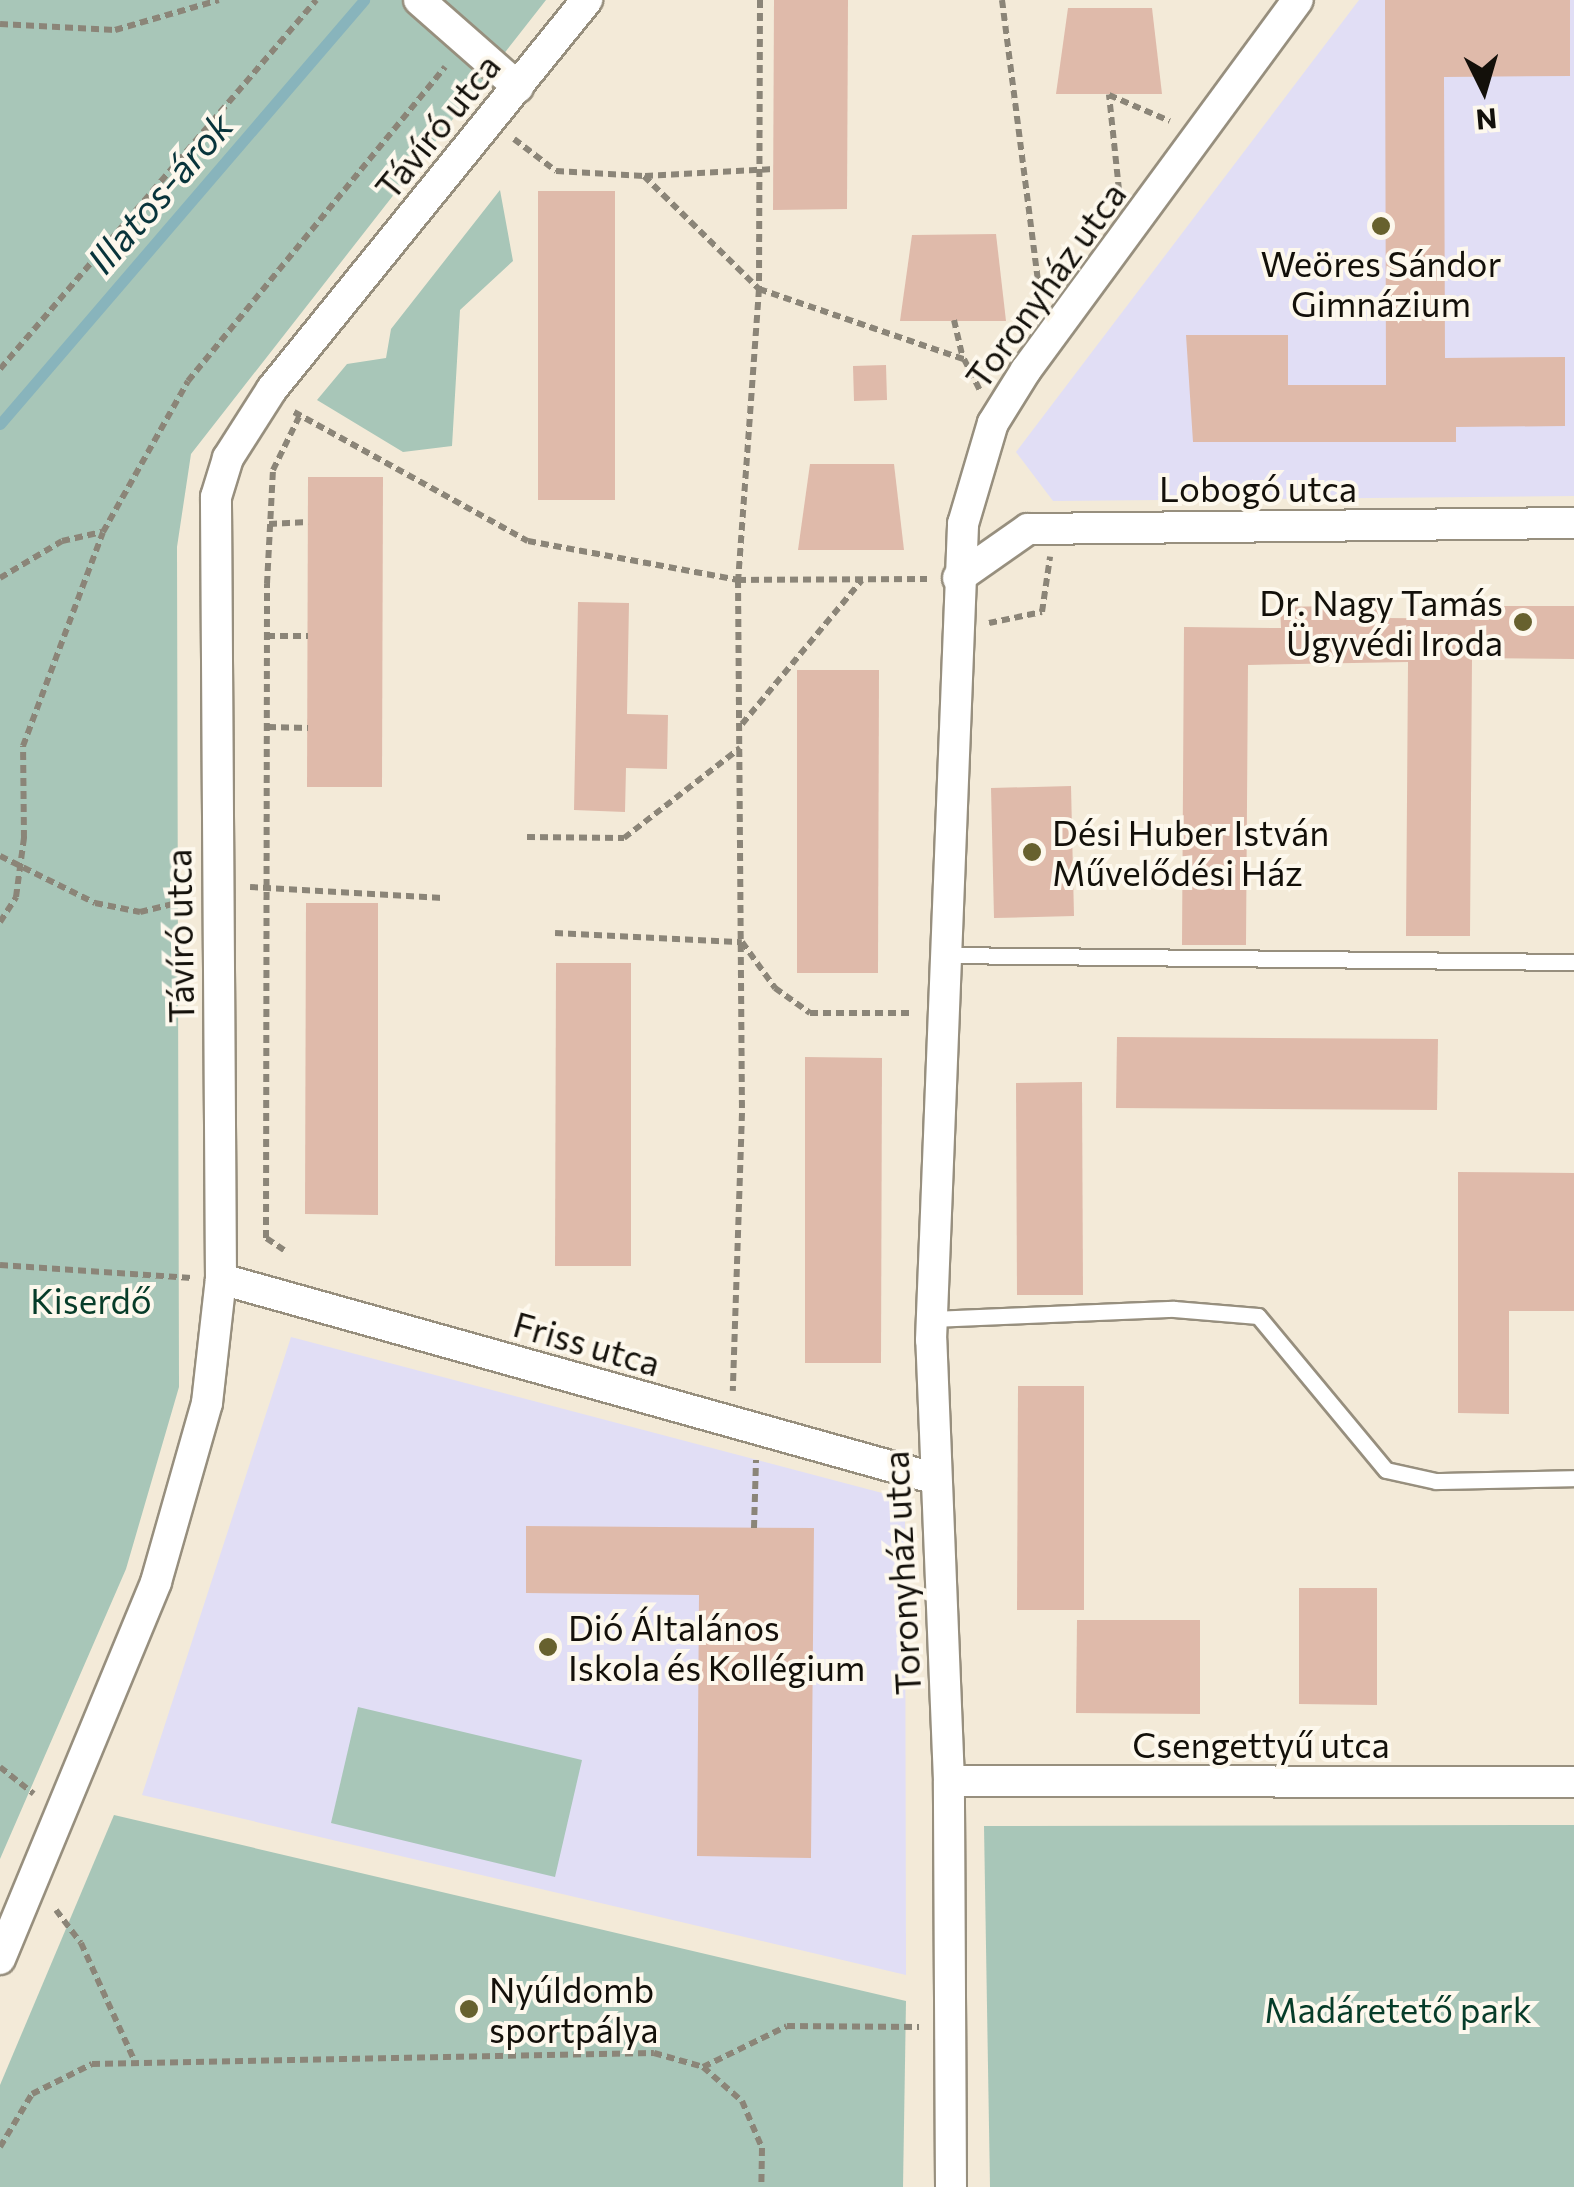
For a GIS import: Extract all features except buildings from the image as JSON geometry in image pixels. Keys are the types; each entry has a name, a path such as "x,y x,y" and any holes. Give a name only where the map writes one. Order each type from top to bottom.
{"street":[{"name":"Távíró utca","path":"0,1959 188,1487 221,1280 216,497 228,458 272,390 588,0"},
{"name":"Toronyház utca","path":"950,2187 948,1781 933,1478 932,1319 940,1013 963,524 993,422 1298,0"},
{"path":"423,3 518,87"},
{"name":"Lobogó utca","path":"958,578 1028,529 1574,523"},
{"name":"Friss utca","path":"221,1280 933,1478"},
{"name":"Csengettyű utca","path":"948,1781 1574,1782"}],"lane":[{"path":"943,955 1574,962"},
{"path":"932,1319 1240,1311 1274,1331 1338,1424 1386,1470 1436,1481 1574,1478"}],"path":[{"path":"0,24 115,30 218,0"},
{"path":"0,369 316,0"},
{"path":"754,1528 745,1426 738,580 759,289 760,0"},
{"path":"1002,0 1026,236 1050,340"},
{"path":"0,922 19,871 23,746 103,532 188,380 466,42"},
{"path":"760,63 774,63"},
{"path":"1126,236 1109,95 1200,134"},
{"path":"490,120 556,171 644,176 774,169"},
{"path":"644,176 759,289 964,359"},
{"path":"954,320 964,359 993,422"},
{"path":"272,390 300,418 528,541 738,580 958,578"},
{"path":"284,1250 266,1238 269,524 273,470 300,418"},
{"path":"269,524 308,522"},
{"path":"0,578 62,540 103,532"},
{"path":"988,623 1042,612 1050,555"},
{"path":"740,726 863,579"},
{"path":"267,636 308,636"},
{"path":"268,728 308,728"},
{"path":"527,837 624,838 741,747"},
{"path":"0,856 61,893 140,912 216,892 268,884 443,898"},
{"path":"554,933 742,942"},
{"path":"742,942 775,988 810,1013 940,1013"},
{"path":"0,1265 221,1280"},
{"path":"33,1880 81,1943 136,2063"},
{"path":"704,2067 786,2026 950,2027"},
{"path":"0,2147 17,2111 50,2080 92,2064 654,2052 704,2067 755,2123 762,2187"}],"shaded area":[{"name":"Weöres Sándor Gimnázium","path":"1359,0 1574,0 1574,496 1053,501 1016,452"},
{"name":"Dió Általános Iskola és Kollégium","path":"291,1337 905,1499 906,1975 142,1795"}],"green space":[{"name":"Kiserdő","path":"0,0 546,0 191,454 177,547 179,1387 126,1569 0,1859"},
{"path":"500,190 513,261 460,310 452,446 403,452 317,400 347,364 386,358 391,329"},
{"path":"358,1707 582,1760 555,1877 331,1823"},
{"name":"Nyúldomb sportpálya","path":"114,1815 906,2001 903,2187 0,2187 0,2085"},
{"name":"Madáretető park","path":"1574,1825 1574,2187 990,2187 984,1826"}],"waterway":[{"name":"Illatos-árok","path":"0,424 364,0"}],"place":[{"name":"Weöres Sándor Gimnázium","path":"1381,226"},
{"name":"Dr. Nagy Tamás Ügyvédi Iroda","path":"1523,622"},
{"name":"Dési Huber István Művelődési Ház","path":"1032,852"},
{"name":"Dió Általános Iskola és Kollégium","path":"548,1647"},
{"name":"Nyúldomb sportpálya","path":"469,2009"}]}
